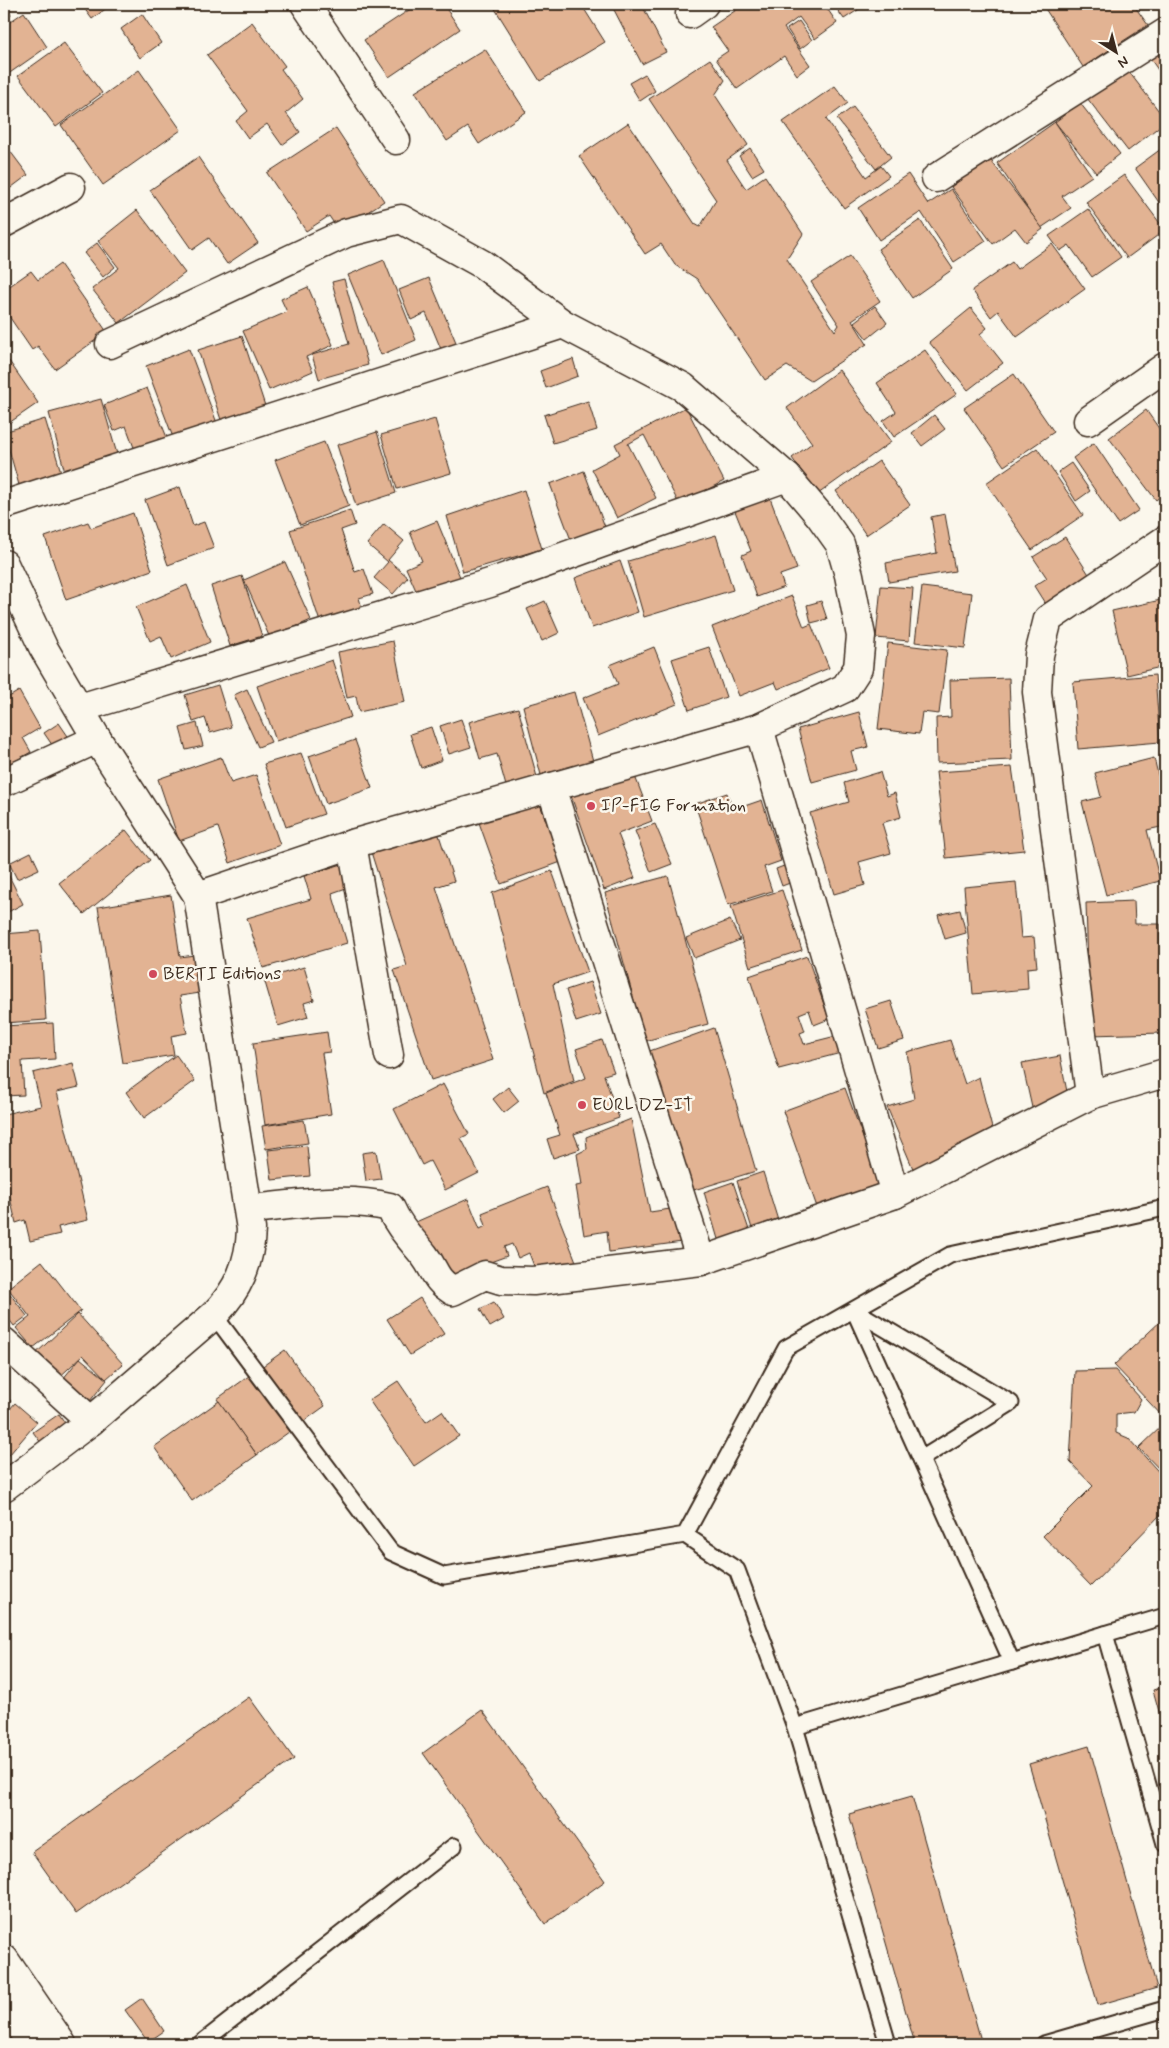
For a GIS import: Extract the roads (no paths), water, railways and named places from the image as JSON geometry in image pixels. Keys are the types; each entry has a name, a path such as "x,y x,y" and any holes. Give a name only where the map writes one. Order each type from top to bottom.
{"street":[{"path":"305,4 396,140"},
{"path":"936,178 1165,33"},
{"path":"4,223 71,187"},
{"path":"110,344 346,233 401,219 482,264 563,324 683,387 787,477 820,516 840,544 849,576 861,636 858,668 845,688 759,728 352,844 198,896"},
{"path":"4,505 563,324"},
{"path":"1088,421 1165,368"},
{"path":"80,708 490,583 787,477"},
{"path":"1090,1095 1037,692 1039,655 1048,620 1165,540"},
{"path":"4,564 43,648 97,739 198,896 249,1209 251,1248 246,1267 227,1301 214,1315 91,1421 4,1487"},
{"path":"759,728 895,1194"},
{"path":"4,782 97,739"},
{"path":"551,787 701,1261"},
{"path":"352,844 389,1056"},
{"path":"249,1209 345,1201 368,1202 390,1207 398,1226 425,1257 439,1282 453,1291 485,1275 501,1280 533,1281 701,1261 895,1194 1090,1095 1165,1073"},
{"path":"4,1342 91,1421"},
{"path":"4,1959 62,2044"},
{"path":"4,2004 32,2044"}],"lane":[{"path":"685,1535 786,1348 950,1255 1165,1208"},
{"path":"854,1310 1011,1403 921,1459"},
{"path":"854,1310 1012,1662"},
{"path":"214,1315 391,1552 444,1576 685,1535 737,1570 795,1727 888,2044"},
{"path":"795,1727 1165,1616"},
{"path":"1104,1634 1165,1844"},
{"path":"200,2044 454,1846"},
{"path":"1044,2044 1165,2009"}],"place":[{"name":"IP-FIG Formation","path":"591,806"},
{"name":"BERTI Editions","path":"153,974"},
{"name":"EURL DZ-IT","path":"582,1105"}]}
